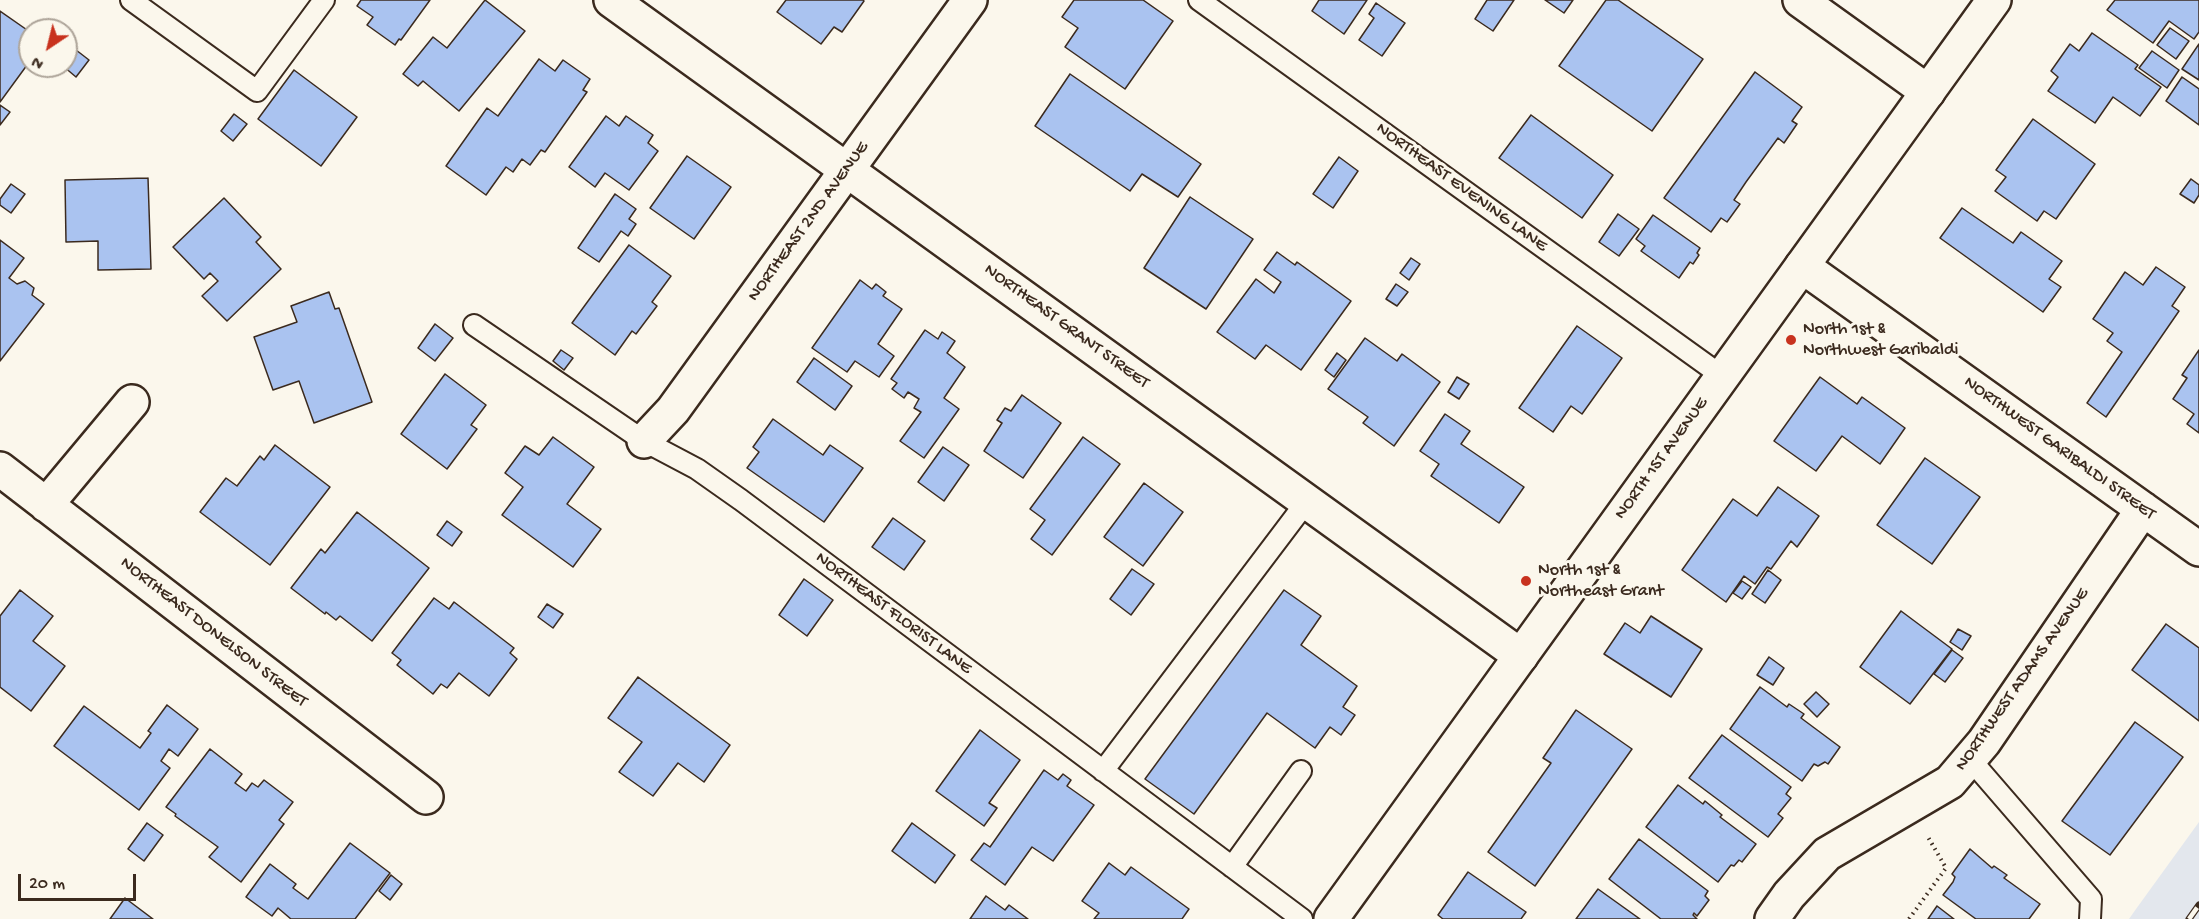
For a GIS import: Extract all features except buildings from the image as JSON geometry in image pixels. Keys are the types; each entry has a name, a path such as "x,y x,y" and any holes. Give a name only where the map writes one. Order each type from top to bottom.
{"street":[{"name":"NORTHEAST GRANT STREET","path":"611,0 1521,656"},
{"name":"NORTHEAST 2ND AVENUE","path":"644,441 673,410 970,0"},
{"path":"1800,0 1928,92"},
{"name":"NORTH 1ST AVENUE","path":"1331,919 1994,0"},
{"name":"NORTHWEST GARIBALDI STREET","path":"1802,266 2199,549"},
{"path":"46,505 132,402"},
{"name":"NORTHEAST DONELSON STREET","path":"0,469 426,797"},
{"name":"NORTHWEST ADAMS AVENUE","path":"1772,919 1789,895 1827,854 1950,782 1984,742 2143,509"}],"lane":[{"path":"131,0 257,91 324,0"},
{"name":"NORTHEAST EVENING LANE","path":"1200,0 1722,376"},
{"name":"NORTHEAST FLORIST LANE","path":"474,325 644,441 697,469 741,500 1302,919"},
{"path":"1103,771 1307,501"},
{"path":"1970,759 2091,899 2090,919"},
{"path":"1232,867 1301,771"}],"path":[{"path":"1909,919 1946,868 1928,836"}],"shaded area":[{"path":"2199,822 2199,919 2129,919 2136,909"}],"railway":[{"path":"2189,919 2199,905"}],"place":[{"name":"North 1st & Northwest Garibaldi","path":"1791,340"},
{"name":"North 1st & Northeast Grant","path":"1526,581"}]}
